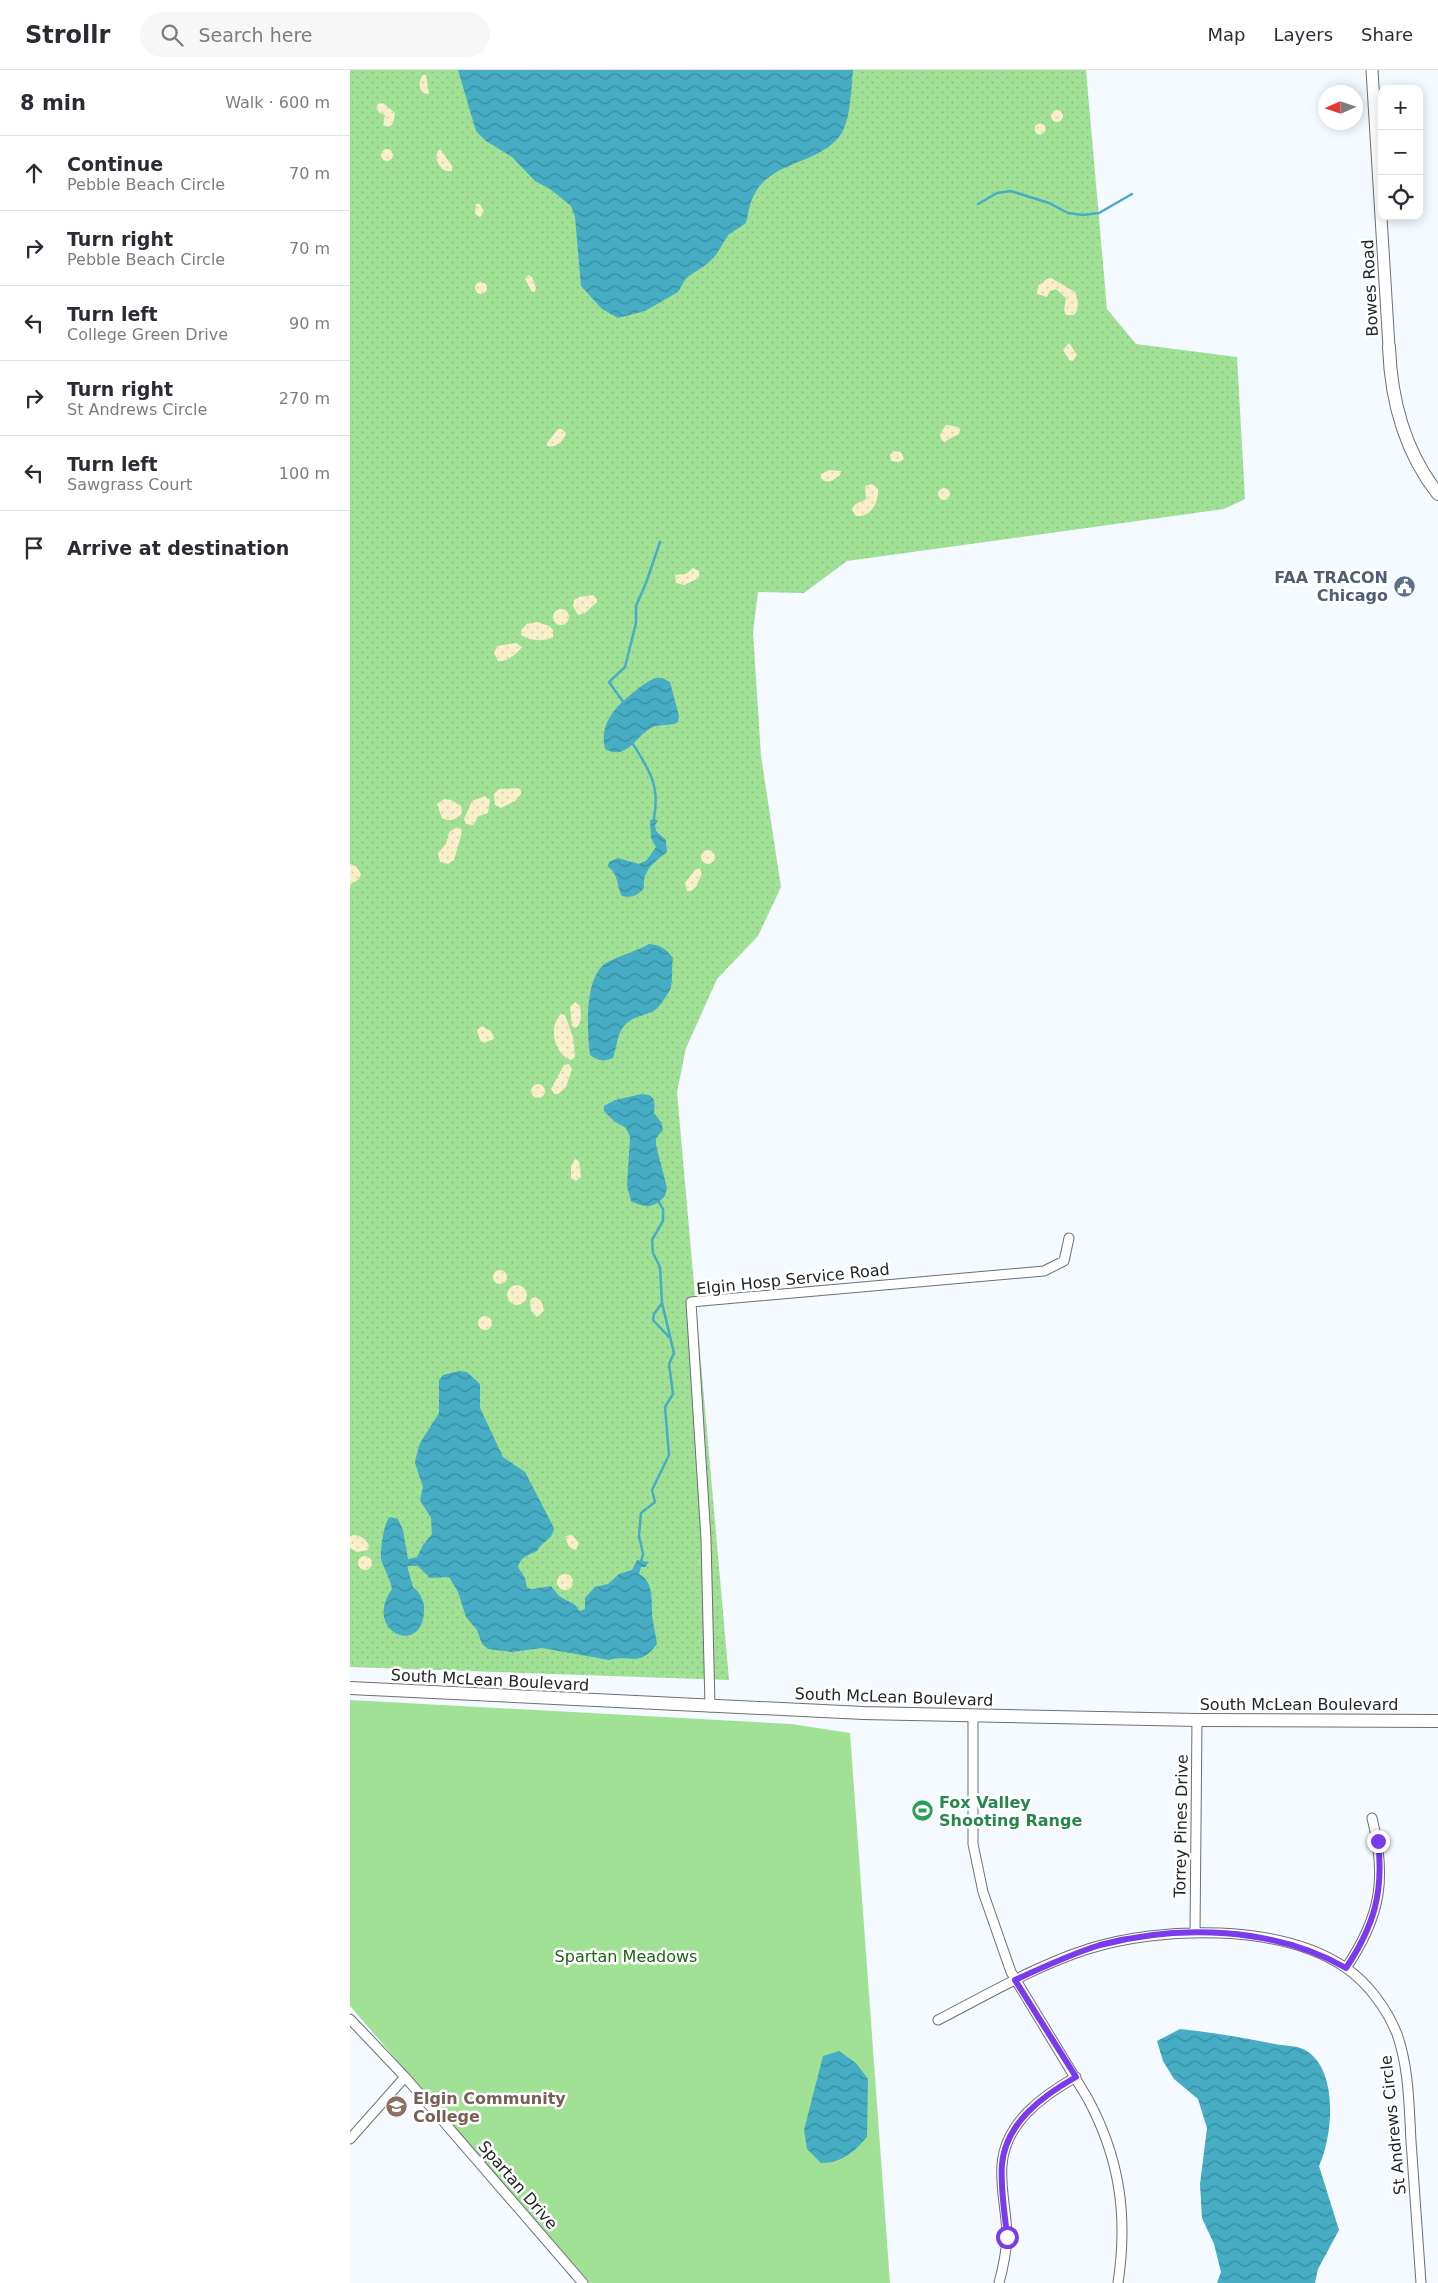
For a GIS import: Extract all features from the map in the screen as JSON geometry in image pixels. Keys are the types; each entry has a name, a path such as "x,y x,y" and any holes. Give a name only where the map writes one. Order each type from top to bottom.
{"main road":[{"name":"Bowes Road","path":"1389,348 1392,385 1400,420 1408,443 1429,482 1438,494"},
{"name":"South McLean Boulevard","path":"350,1688 710,1707 973,1716 1197,1720 1438,1721"}],"street":[{"name":"Bowes Road","path":"1372,70 1389,348"},
{"name":"Elgin Hosp Service Road","path":"710,1707 706,1539 691,1302 1044,1271 1064,1261 1069,1238"},
{"path":"973,1716 973,1844 982,1892 993,1926 1015,1980 1076,2077 1099,2119 1112,2154 1119,2182 1123,2220 1123,2249 1118,2283"},
{"name":"Torrey Pines Drive","path":"1194,1932 1197,1720"},
{"path":"1346,1968 1363,1943 1370,1927 1378,1895 1380,1861 1372,1818"},
{"name":"St Andrews Circle","path":"938,2020 1054,1962 1102,1945 1151,1936 1194,1932 1281,1942 1313,1951 1346,1968 1371,1991 1383,2009 1396,2034 1404,2060 1421,2283"},
{"name":"Spartan Drive","path":"350,2019 405,2077 583,2283"},
{"path":"350,2139 405,2077"},
{"path":"999,2283 1007,2237 1002,2171 1008,2142 1026,2113 1035,2104 1076,2077"}],"green space":[{"path":"350,70 1086,70 1107,309 1136,344 1237,357 1245,499 1224,509 847,561 804,593 758,592 753,632 761,756 781,887 758,936 717,979 686,1048 677,1092 729,1680 350,1667"},
{"name":"Spartan Meadows","path":"350,1700 791,1724 850,1733 890,2283 589,2283 350,2006"}],"sand":[{"path":"423,75 426,75 429,94 423,93 420,89"},
{"path":"383,103 395,113 393,124 388,127 383,125 385,115 376,108 378,104"},
{"path":"1057,110 1063,116 1057,122 1051,116"},
{"path":"1040,123 1046,129 1040,135 1034,129"},
{"path":"387,149 393,155 387,161 381,155"},
{"path":"441,150 452,166 452,171 443,170 439,165 437,153"},
{"path":"476,204 480,204 484,212 480,217 475,214"},
{"path":"528,275 532,277 536,288 535,292 532,292 525,279"},
{"path":"1051,278 1075,292 1078,307 1074,315 1066,315 1064,310 1066,298 1056,289 1050,291 1047,297 1037,294 1038,286"},
{"path":"481,282 487,288 481,294 475,288"},
{"path":"1069,343 1077,355 1073,361 1069,360 1063,350"},
{"path":"946,425 959,427 960,430 959,434 944,442 940,434"},
{"path":"558,429 562,429 566,433 563,439 556,445 547,446 547,443"},
{"path":"893,451 901,452 904,459 899,462 891,461 890,455"},
{"path":"829,470 841,471 840,475 831,481 823,480 821,474"},
{"path":"872,484 878,489 877,499 873,508 866,514 856,516 852,510 853,507 866,499 865,486"},
{"path":"942,488 946,488 950,494 946,500 942,500 938,496 938,492"},
{"path":"693,568 699,571 699,578 684,585 676,583 675,575 686,574"},
{"path":"593,595 597,602 585,613 578,615 573,606 574,600 579,597"},
{"path":"558,609 564,609 569,614 567,623 558,625 553,620 553,614"},
{"path":"537,622 549,626 553,630 553,637 537,640 528,639 521,635 521,630 527,624"},
{"path":"516,643 522,647 508,659 498,661 494,653 497,646"},
{"path":"518,788 521,790 521,794 515,801 501,808 495,805 494,794 499,789"},
{"path":"485,796 490,800 488,813 479,816 473,825 466,824 464,819 472,801"},
{"path":"444,799 451,800 461,806 462,813 453,820 442,818 437,804"},
{"path":"457,827 462,832 454,860 448,864 440,862 438,853 446,844 449,832"},
{"path":"708,850 713,852 715,857 713,862 708,864 703,862 701,857 703,852"},
{"path":"350,864 357,867 361,874 359,879 350,885"},
{"path":"699,868 702,873 696,887 691,891 687,891 685,883 695,870"},
{"path":"575,1002 580,1006 581,1012 580,1021 576,1028 572,1026 570,1007"},
{"path":"561,1014 565,1015 573,1037 575,1057 571,1060 561,1053 555,1040 554,1026"},
{"path":"482,1026 492,1032 494,1039 483,1043 480,1040 477,1030"},
{"path":"569,1064 572,1069 566,1087 558,1094 554,1094 551,1089 564,1065"},
{"path":"535,1084 541,1084 545,1091 541,1098 535,1098 531,1094 531,1088"},
{"path":"575,1159 579,1161 581,1177 576,1181 571,1178 571,1166"},
{"path":"500,1270 505,1272 507,1277 505,1282 500,1284 495,1282 493,1277 495,1272"},
{"path":"517,1285 524,1288 527,1295 524,1302 517,1305 510,1302 507,1295 510,1288"},
{"path":"536,1297 542,1302 544,1311 537,1317 531,1311 530,1301"},
{"path":"485,1316 490,1318 492,1323 490,1328 485,1330 480,1328 478,1323 480,1318"},
{"path":"353,1535 365,1539 369,1546 368,1550 357,1552 350,1548 350,1537"},
{"path":"572,1535 579,1543 576,1550 568,1545 566,1536"},
{"path":"362,1556 368,1556 372,1563 368,1570 362,1570 358,1566 358,1560"},
{"path":"562,1574 568,1574 573,1579 571,1588 562,1590 557,1585 557,1579"}],"water":[{"path":"458,70 853,70 848,114 843,131 839,137 818,153 781,169 770,176 753,197 746,223 728,235 716,255 707,264 686,278 678,292 645,311 618,318 602,309 581,286 575,217 571,206 550,189 535,181 512,157 486,141 476,131"},
{"path":"656,678 662,678 670,682 679,716 678,722 651,728 625,750 613,752 605,749 604,732 606,724 615,710 641,686"},
{"path":"654,818 658,821 655,825 656,831 666,840 667,852 647,871 644,888 637,895 622,896 616,876 608,867 609,862 618,858 639,864 647,860 656,847 651,838 650,821"},
{"path":"649,944 663,948 673,958 671,989 655,1010 627,1022 618,1037 613,1058 606,1060 596,1059 590,1055 588,1032 590,992 594,980 599,970 606,963"},
{"path":"642,1094 654,1099 654,1113 661,1122 663,1130 656,1138 656,1145 667,1188 665,1196 650,1206 631,1201 627,1186 630,1137 626,1128 614,1121 604,1111 604,1106 615,1100"},
{"path":"459,1371 467,1372 480,1384 480,1408 503,1457 525,1472 554,1528 550,1538 537,1551 525,1557 519,1563 518,1567 525,1578 527,1588 551,1586 559,1596 575,1605 580,1611 585,1609 585,1598 595,1587 608,1584 619,1574 632,1570 637,1560 649,1562 645,1567 641,1567 639,1574 648,1582 650,1588 657,1644 645,1656 635,1659 609,1660 542,1648 512,1652 488,1649 482,1644 477,1630 466,1617 458,1592 449,1577 430,1578 418,1566 407,1566 413,1587 423,1601 422,1623 415,1632 407,1636 397,1634 389,1628 384,1618 385,1605 392,1589 381,1559 384,1530 390,1517 398,1519 403,1530 408,1559 417,1557 423,1545 432,1534 431,1518 420,1500 423,1487 415,1463 420,1443 439,1413 439,1380 443,1375"},
{"path":"1180,2029 1298,2047 1316,2059 1324,2072 1328,2087 1330,2121 1328,2138 1319,2166 1339,2230 1318,2269 1315,2283 1217,2283 1221,2272 1214,2244 1202,2218 1200,2184 1207,2128 1198,2099 1174,2079 1163,2061 1157,2041"},
{"path":"839,2051 856,2063 868,2079 867,2137 847,2156 835,2161 821,2163 807,2149 804,2130 823,2056"}],"waterway":[{"path":"978,204 997,193 1011,191 1049,203 1068,213 1083,215 1099,213 1132,194"},
{"path":"624,703 609,682 625,667 636,623 636,606 660,542"},
{"path":"633,744 652,779 656,797 654,818"},
{"path":"641,1562 643,1554 639,1536 641,1513 655,1502 652,1490 669,1455 665,1407 673,1394 669,1364 674,1353 662,1303 660,1267 653,1253 652,1240 663,1221 663,1209 658,1201"},
{"path":"662,1303 654,1314 653,1320 669,1337"}],"place":[{"name":"FAA TRACON Chicago","path":"1404,586"},
{"name":"Fox Valley Shooting Range","path":"923,1811"},
{"name":"Elgin Community College","path":"397,2107"}],"route":[{"path":"1007,2237 1002,2164 1008,2142 1016,2126 1035,2104 1076,2077 1015,1980 1054,1962 1102,1945 1184,1932 1223,1934 1281,1942 1313,1951 1346,1968 1363,1943 1375,1910 1380,1876 1378,1841"}]}
